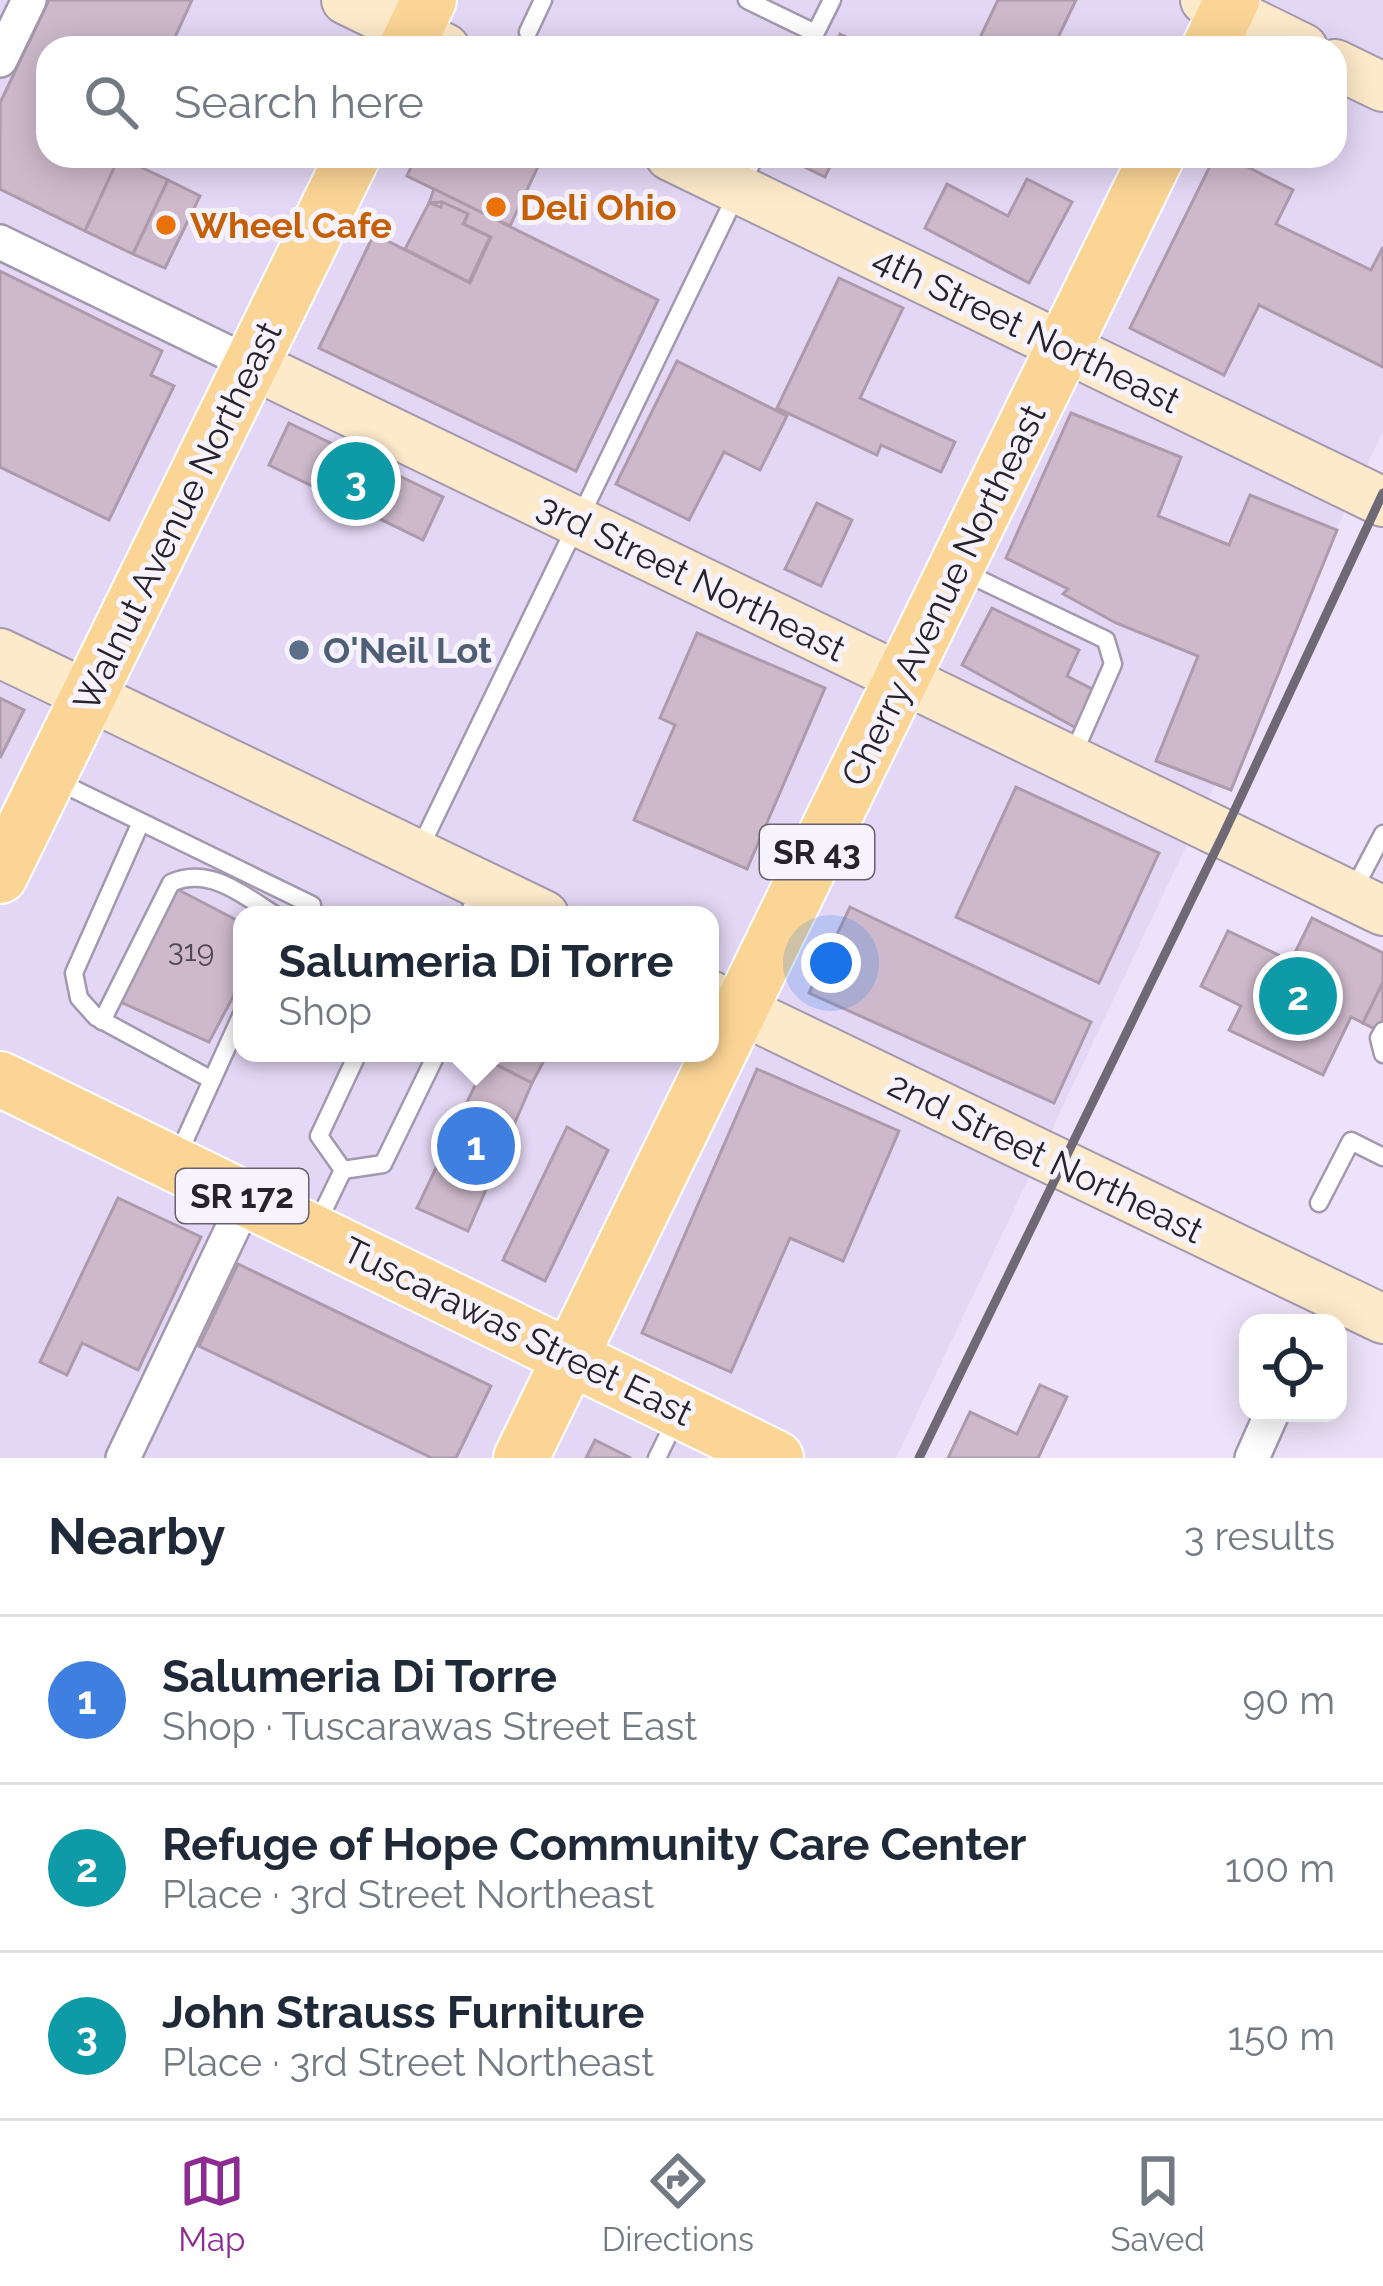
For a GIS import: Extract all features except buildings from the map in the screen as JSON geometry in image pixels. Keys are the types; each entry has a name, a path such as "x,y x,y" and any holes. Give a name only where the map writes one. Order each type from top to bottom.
{"main road":[{"name":"Walnut Avenue Northeast","path":"0,876 347,168"},
{"name":"Cherry Avenue Northeast","path":"725,1002 901,678 1151,168"},
{"name":"Cherry Avenue Northeast","path":"569,1357 699,1062"},
{"name":"Tuscarawas Street East","path":"0,1079 569,1357 669,1434 776,1458"},
{"name":"SR 43","path":"520,1458 569,1357"}],"street":[{"path":"0,60 29,0"},
{"path":"346,0 424,32"},
{"path":"1219,15 1272,36"},
{"path":"1347,70 1383,87"},
{"name":"4th Street Northeast","path":"746,172 1064,347 1383,502"},
{"name":"3rd Street Northeast","path":"0,242 1367,903"},
{"path":"0,653 416,854 475,900"},
{"name":"2nd Street Northeast","path":"725,1002 1357,1307"},
{"path":"123,1458 247,1198"},
{"path":"1252,1458 1268,1422"}],"lane":[{"path":"528,32 543,0"},
{"path":"747,0 806,36"},
{"path":"814,36 832,0"},
{"path":"416,854 746,172"},
{"path":"956,568 1106,640 1113,664 1071,759"},
{"path":"49,777 311,906"},
{"path":"142,822 74,974 79,998 102,1021 212,1080"},
{"path":"1367,903 1383,834"},
{"path":"102,1021 171,883 200,875 260,906"},
{"path":"1383,1031 1379,1038 1383,1054"},
{"path":"174,1164 212,1080 233,1049"},
{"path":"343,1170 319,1136 354,1062"},
{"path":"343,1170 382,1164 433,1062"},
{"path":"1319,1203 1351,1141 1383,1157"},
{"path":"314,1231 343,1170"}],"shaded area":[{"path":"0,0 1383,0 1383,431 896,1458 0,1458"}],"railway":[{"path":"919,1458 1224,833 1383,493"}],"place":[{"name":"Deli Ohio","path":"496,207"},
{"name":"Wheel Cafe","path":"166,225"},
{"name":"John Strauss Furniture","path":"356,481"},
{"name":"O'Neil Lot","path":"299,650"},
{"name":"Refuge of Hope Community Care Center","path":"1298,996"},
{"name":"Salumeria Di Torre","path":"476,1146"}]}
